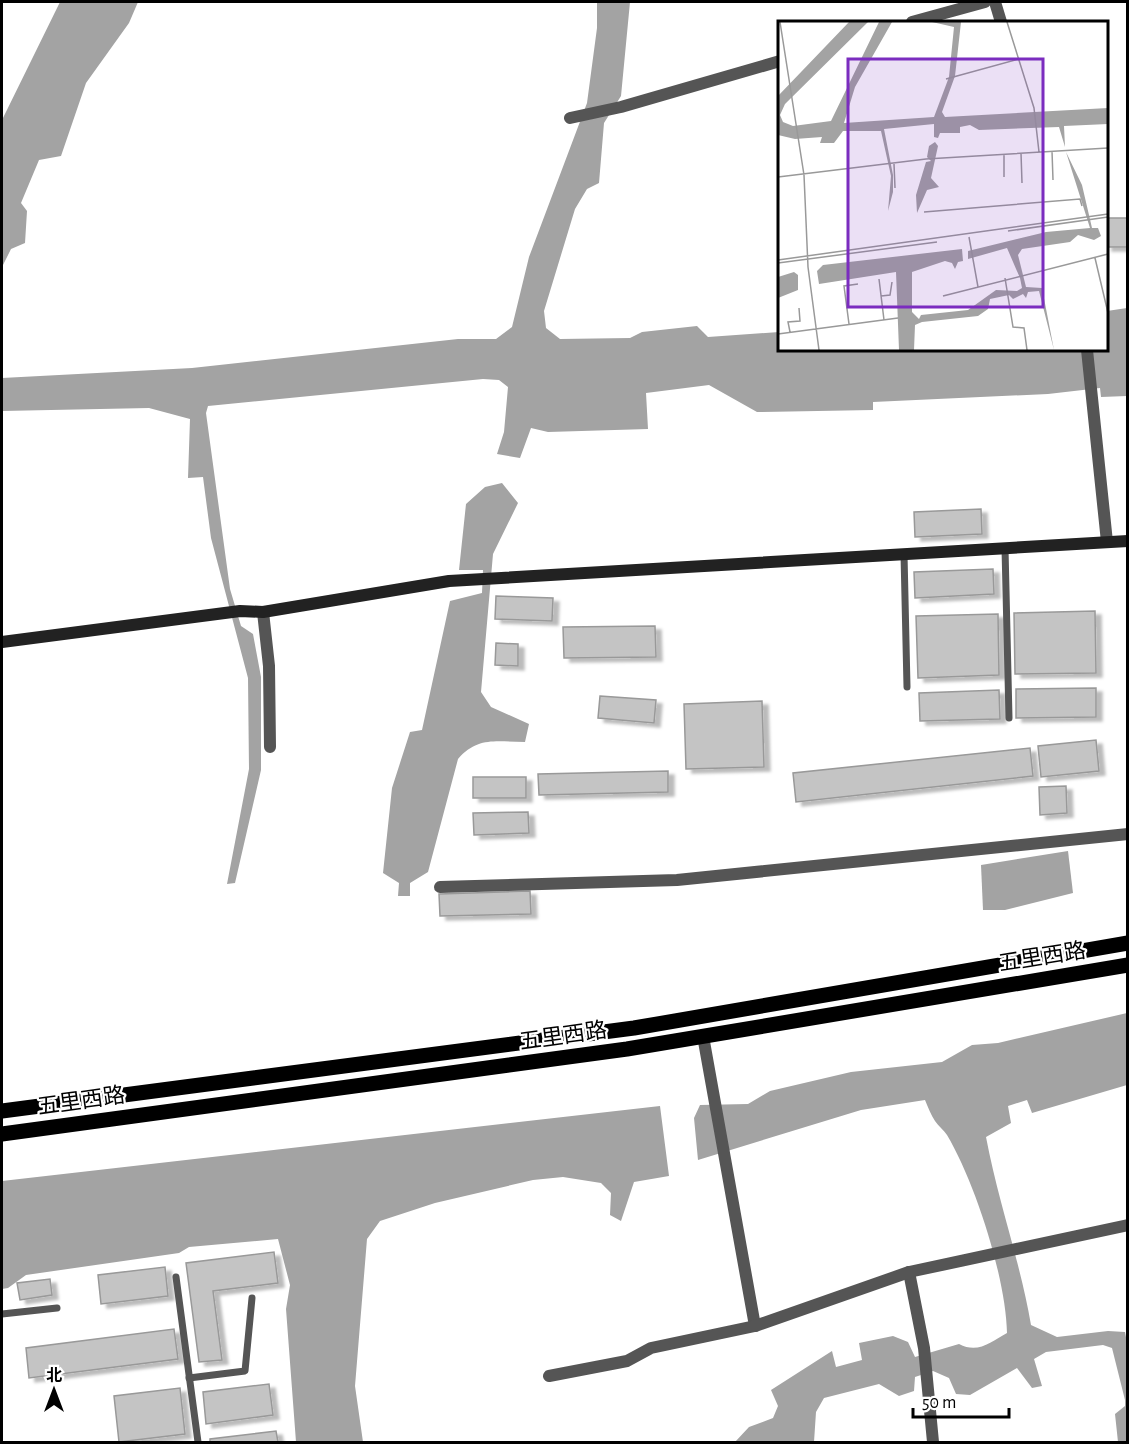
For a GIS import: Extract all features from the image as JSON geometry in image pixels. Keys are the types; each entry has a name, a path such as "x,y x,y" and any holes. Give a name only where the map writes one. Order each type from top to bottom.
{"main road":[{"path":"2,642 240,611 263,612 449,581 1128,540"},
{"name":"五里西路","path":"2,1111 634,1028 1128,943"},
{"name":"五里西路","path":"2,1134 615,1051 1128,965"}],"street":[{"path":"916,21 985,2"},
{"path":"995,2 1001,21"},
{"path":"574,118 778,62"},
{"path":"1087,351 1107,542"},
{"path":"263,612 269,666 270,747"},
{"path":"440,887 677,880 1128,834"},
{"path":"703,1036 755,1326"},
{"path":"549,1376 627,1361 651,1348 755,1326 909,1272 1128,1225"},
{"path":"909,1272 924,1348 933,1443"}],"lane":[{"path":"1005,548 1009,718"},
{"path":"904,554 907,687"},
{"path":"176,1277 198,1443"},
{"path":"189,1378 244,1371 252,1298"},
{"path":"2,1314 57,1308"}],"shaded area":[{"path":"60,2 138,2 129,23 86,83 61,156 39,160 21,203 27,211 25,243 11,249 2,267 2,120"},
{"path":"597,2 630,2 621,96 604,123 599,183 587,189 575,209 544,311 546,328 560,339 630,338 642,332 697,326 708,337 778,332 778,351 1108,351 1108,311 1127,308 1127,396 1101,397 1100,388 1048,394 873,402 873,410 757,412 709,385 646,393 648,429 548,432 531,428 520,458 497,454 504,432 508,387 499,380 483,379 208,406 206,413 230,589 241,626 253,634 261,677 261,770 235,883 227,884 249,769 248,678 211,538 203,477 188,478 190,419 149,408 2,411 2,378 192,368 458,339 496,339 512,327 529,257 587,103 597,28"},
{"path":"502,483 518,503 493,554 481,692 491,707 529,724 525,742 488,742 473,747 458,759 428,872 410,883 410,896 398,896 399,883 383,873 392,788 410,732 422,730 450,601 482,593 483,570 459,570 466,504 485,487"},
{"path":"1068,851 1073,893 1005,910 983,910 981,865"},
{"path":"1127,1013 1127,1085 1032,1113 1027,1100 1008,1106 1011,1123 986,1137 1031,1325 1057,1337 1108,1331 1125,1332 1128,1348 1127,1442 1118,1442 1115,1414 1125,1406 1125,1400 1112,1348 1103,1345 1046,1352 1034,1359 1042,1386 1032,1388 1017,1368 970,1395 956,1394 949,1378 933,1371 915,1377 914,1391 899,1396 879,1384 824,1398 816,1412 814,1442 735,1442 749,1427 773,1418 778,1406 771,1390 832,1351 836,1367 862,1360 859,1343 893,1336 908,1342 915,1357 959,1344 972,1348 978,1347 1007,1333 1005,1311 995,1259 978,1204 958,1155 947,1135 936,1123 925,1100 861,1110 698,1160 694,1118 700,1105 748,1104 770,1091 851,1072 942,1062 972,1045 998,1043"},
{"path":"660,1106 669,1176 634,1182 621,1221 610,1215 611,1193 601,1183 563,1177 533,1180 435,1203 380,1221 367,1239 355,1386 363,1442 296,1442 286,1309 290,1285 278,1239 189,1247 179,1253 26,1275 8,1288 2,1289 2,1181"}],"building":[{"path":"1108,218 1128,218 1128,247 1108,247"},
{"path":"981,509 982,534 915,537 914,512"},
{"path":"993,569 994,594 915,598 914,572"},
{"path":"496,596 553,598 552,621 495,619"},
{"path":"1095,611 1096,673 1015,674 1014,613"},
{"path":"998,614 999,675 918,678 916,616"},
{"path":"655,626 656,657 564,658 563,627"},
{"path":"496,643 518,644 518,666 495,665"},
{"path":"1096,688 1096,717 1016,718 1016,689"},
{"path":"999,690 1000,719 920,721 919,693"},
{"path":"600,696 656,700 654,723 598,718"},
{"path":"762,701 764,767 686,769 684,704"},
{"path":"1096,740 1099,771 1041,777 1038,746"},
{"path":"1030,748 1033,776 796,802 793,773"},
{"path":"668,771 668,792 539,795 538,774"},
{"path":"473,777 526,777 526,798 473,798"},
{"path":"1066,786 1067,813 1040,815 1039,787"},
{"path":"528,812 529,833 474,835 473,813"},
{"path":"530,891 531,914 440,916 439,894"},
{"path":"274,1252 278,1283 213,1291 222,1360 199,1362 186,1263"},
{"path":"165,1267 168,1296 101,1304 98,1275"},
{"path":"50,1279 52,1295 20,1300 17,1283"},
{"path":"174,1329 178,1359 29,1378 26,1348"},
{"path":"269,1384 273,1415 206,1424 203,1392"},
{"path":"180,1388 185,1434 119,1442 114,1396"},
{"path":"276,1431 278,1442 210,1442 210,1439"}]}
